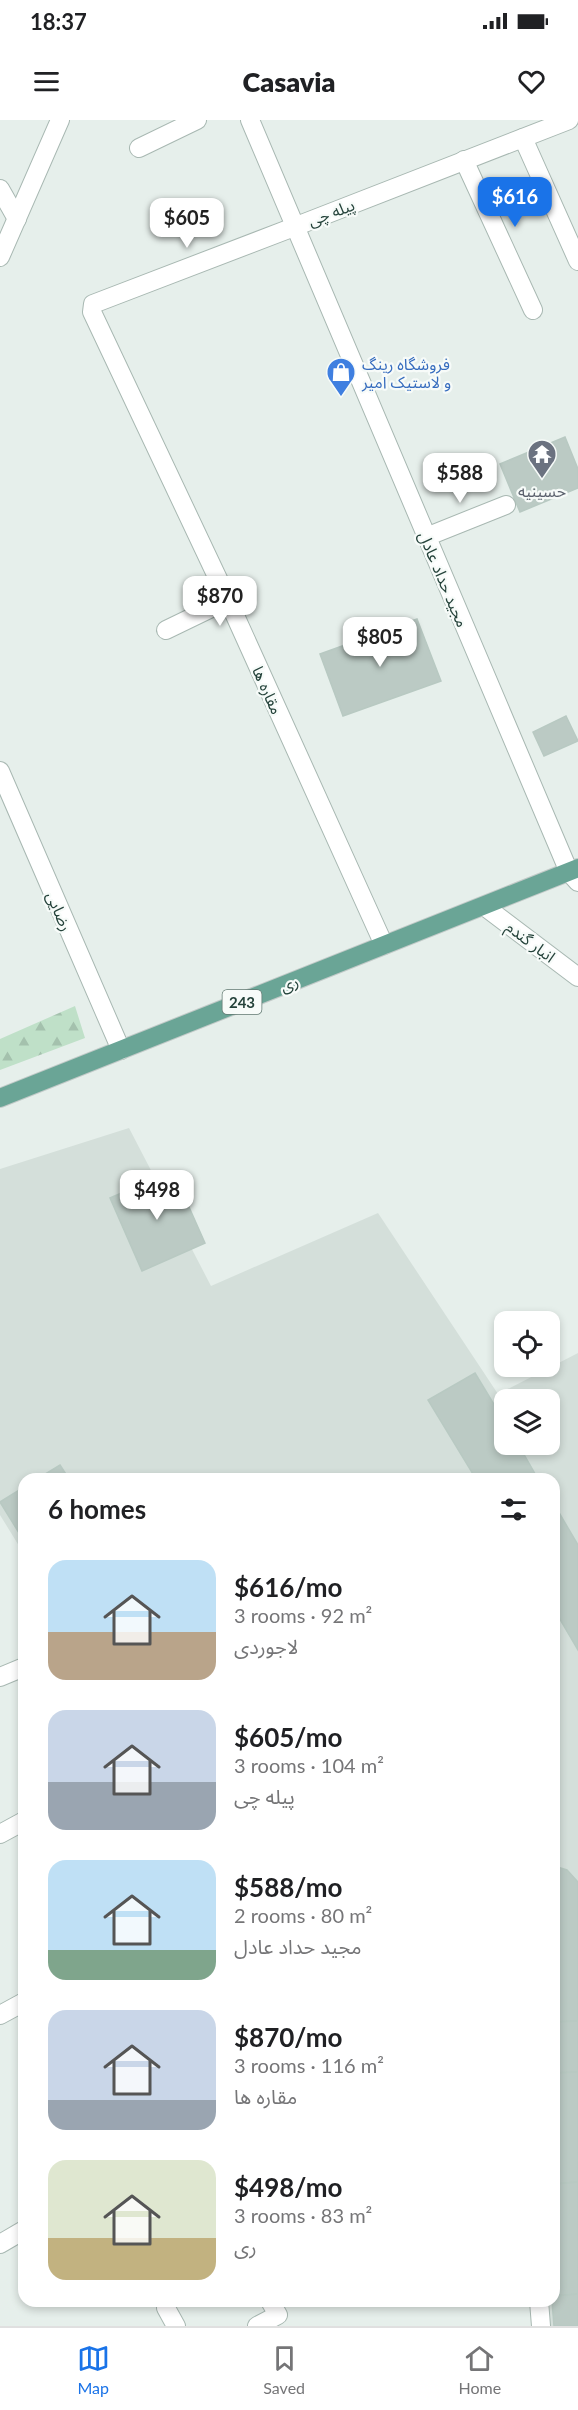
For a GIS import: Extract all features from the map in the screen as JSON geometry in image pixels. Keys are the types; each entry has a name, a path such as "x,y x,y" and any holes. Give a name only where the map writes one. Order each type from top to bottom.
{"main road":[{"name":"ری","path":"0,1098 484,906 575,874"}],"street":[{"path":"0,257 60,120"},
{"path":"139,148 198,120"},
{"name":"مجید حداد عادل","path":"250,120 426,537 575,874"},
{"name":"پیله چی","path":"93,304 569,120"},
{"path":"523,138 578,261"},
{"path":"464,160 533,310"},
{"path":"0,189 17,219"},
{"name":"مقاره ها","path":"93,304 92,312 228,600 384,945"},
{"path":"426,537 506,505"},
{"path":"166,630 228,600"},
{"name":"رضایی","path":"0,771 120,1050"},
{"name":"انبار گندم","path":"484,906 578,977"},
{"path":"0,1677 18,1670"},
{"path":"0,1834 18,1824"},
{"path":"0,2015 18,2005"},
{"path":"0,2244 18,2234"},
{"path":"540,2307 542,2326"},
{"path":"166,2308 176,2326"},
{"path":"257,2326 274,2308"}],"shaded area":[{"path":"129,1128 211,1286 378,1213 495,1389 494,1455 560,1455 560,1389 508,1389 531,1377 560,1377 560,1362 578,1353 578,2326 550,2326 548,2307 560,2307 560,1473 18,1473 18,1544 0,1515 0,1169"}],"green space":[{"path":"75,1006 85,1038 0,1070 0,1039"}],"building":[{"name":"حسینیه","path":"565,437 578,469 578,488 520,512 500,464"},
{"path":"417,619 441,681 343,716 320,654"},
{"path":"566,716 578,741 544,756 533,732"},
{"path":"173,1171 205,1243 142,1271 110,1198"},
{"path":"475,1373 494,1404 494,1455 524,1455 535,1473 472,1473 428,1400"},
{"path":"60,1465 65,1473 47,1473"},
{"path":"18,1491 18,1531 0,1502"},
{"path":"560,1514 578,1545 578,1650 560,1619"},
{"path":"560,1868 567,1870 578,1882 578,2021 560,2022"},
{"path":"578,2021 578,2072 560,2073 560,2022"},
{"path":"578,2072 578,2182 560,2184 560,2073"},
{"path":"578,2182 578,2294 560,2296 560,2184"},
{"path":"578,2294 578,2326 554,2326 552,2307 560,2307 560,2296"}],"place":[{"name":"فروشگاه رینگ و لاستیک امیر","path":"341,398"},
{"name":"حسینیه","path":"542,480"}]}
